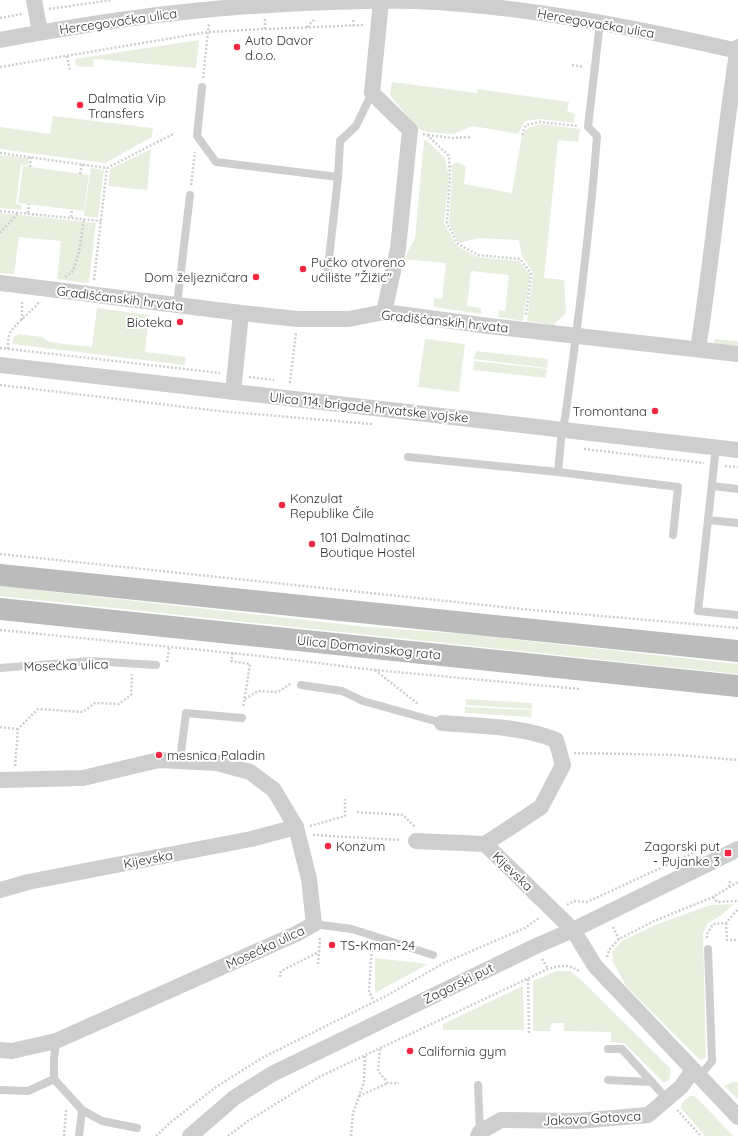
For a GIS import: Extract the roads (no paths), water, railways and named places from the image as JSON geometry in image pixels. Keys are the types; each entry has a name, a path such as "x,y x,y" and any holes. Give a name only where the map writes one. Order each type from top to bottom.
{"main road":[{"path":"0,574 738,651"},
{"name":"Ulica Domovinskog rata","path":"0,609 738,686"}],"street":[{"name":"Hercegovačka ulica","path":"0,40 40,32 236,4 381,1 532,6 600,22 738,50 731,94 708,287 698,349"},
{"path":"381,1 372,93 410,130 398,249 384,312"},
{"path":"35,6 40,32"},
{"name":"Gradišćanskih hrvata","path":"0,283 298,319 349,319 384,312 524,330 738,354"},
{"path":"233,392 241,313"},
{"name":"Ulica 114. brigade hrvatske vojske","path":"0,365 350,404 738,450"},
{"path":"442,723 500,728 540,734 556,740 563,765 541,806 485,844"},
{"name":"Mosećka ulica","path":"0,1050 12,1051 56,1041 296,934 315,927 309,879 297,830 274,790 250,772 217,763 159,760 83,778 7,780"},
{"name":"Kijevska","path":"0,890 28,882 297,830"},
{"name":"Kijevska","path":"415,841 485,844 573,930"},
{"name":"Zagorski put","path":"190,1136 234,1098 272,1074 536,946 573,930 738,849"},
{"path":"573,930 595,966 738,1117"},
{"name":"Jakova Gotovca","path":"479,1134 501,1120 577,1121 648,1115 696,1073"}],"lane":[{"path":"558,472 562,429 565,418 576,335 592,197 597,136 588,127 600,22"},
{"path":"202,87 197,136 216,162 338,177"},
{"path":"327,277 338,177 340,140 356,126 372,93"},
{"path":"177,305 190,195"},
{"path":"716,447 698,611 738,615"},
{"path":"408,457 558,472 678,487 673,535"},
{"path":"712,486 738,489"},
{"path":"708,520 738,524"},
{"path":"0,615 30,612"},
{"name":"Mosećka ulica","path":"0,668 91,661 156,665"},
{"path":"301,685 342,691 362,702 442,723"},
{"path":"180,761 186,713 242,718"},
{"path":"315,927 352,929 433,955"},
{"path":"696,1073 712,1061 708,949"},
{"path":"56,1041 54,1079 82,1110 102,1121 137,1128"},
{"path":"608,1048 622,1049 667,1099"},
{"path":"0,1090 28,1091 54,1079"},
{"path":"608,1080 652,1082"},
{"path":"478,1086 479,1134"},
{"path":"79,1136 82,1110"}],"place":[{"name":"Auto Davor d.o.o.","path":"237,47"},
{"name":"Dalmatia Vip Transfers","path":"80,105"},
{"name":"Pučko otvoreno učilište \"Žižić\"","path":"303,269"},
{"name":"Dom željezničara","path":"256,277"},
{"name":"Bioteka","path":"180,322"},
{"name":"Tromontana","path":"655,411"},
{"name":"Konzulat Republike Čile","path":"282,505"},
{"name":"101 Dalmatinac Boutique Hostel","path":"312,544"},
{"name":"mesnica Paladin","path":"159,755"},
{"name":"Konzum","path":"328,846"},
{"name":"Zagorski put - Pujanke 3","path":"728,853"},
{"name":"TS-Kman-24","path":"332,945"},
{"name":"California gym","path":"410,1051"}]}
